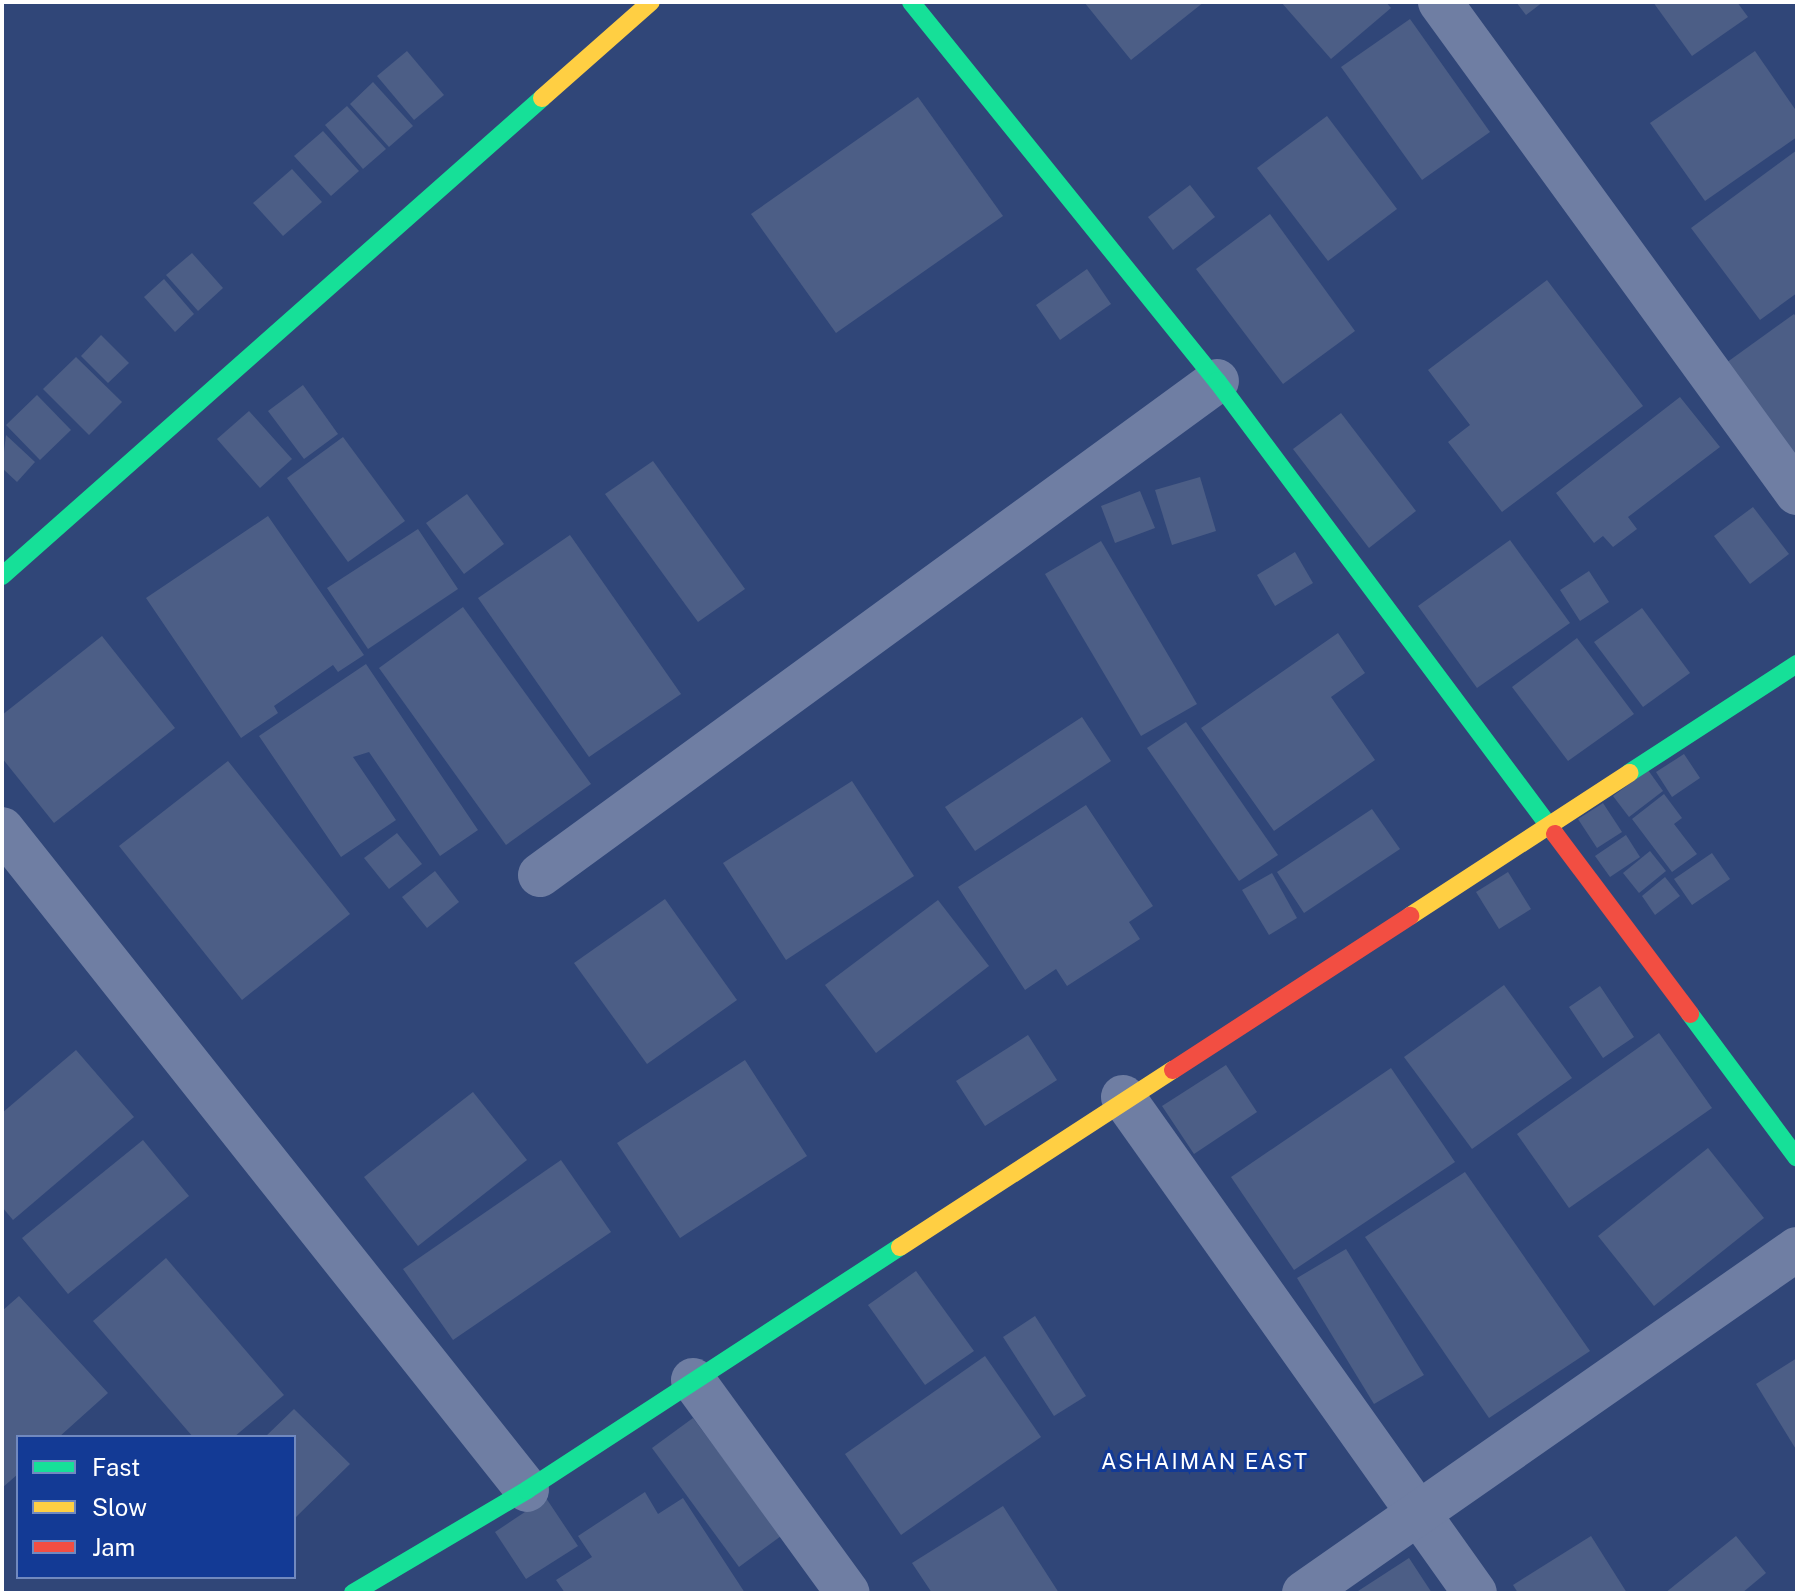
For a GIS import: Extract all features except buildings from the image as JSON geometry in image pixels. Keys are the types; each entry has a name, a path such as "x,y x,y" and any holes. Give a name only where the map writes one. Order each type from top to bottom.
{"street":[{"path":"2,576 651,2"},
{"path":"911,2 1217,381 1546,829 1797,1158"},
{"path":"1440,2 1797,493"},
{"path":"540,875 1217,381"},
{"path":"353,1593 527,1490 1123,1097 1546,829 1797,664"},
{"path":"2,829 527,1490"},
{"path":"1123,1097 1475,1593"},
{"path":"1304,1593 1797,1249"},
{"path":"693,1380 848,1593"}],"traffic: fast":[{"path":"911,2 1217,381 1555,834"},
{"path":"2,576 542,98"},
{"path":"1629,773 1797,664"},
{"path":"1690,1014 1797,1158"},
{"path":"353,1593 527,1490 900,1247"}],"traffic: slow":[{"path":"542,98 651,2"},
{"path":"1410,916 1629,773"},
{"path":"900,1247 1173,1070"}],"traffic: jam":[{"path":"1555,834 1690,1014"},
{"path":"1173,1070 1410,916"}],"district":[{"name":"ASHAIMAN EAST","path":"1205,1462"}]}
